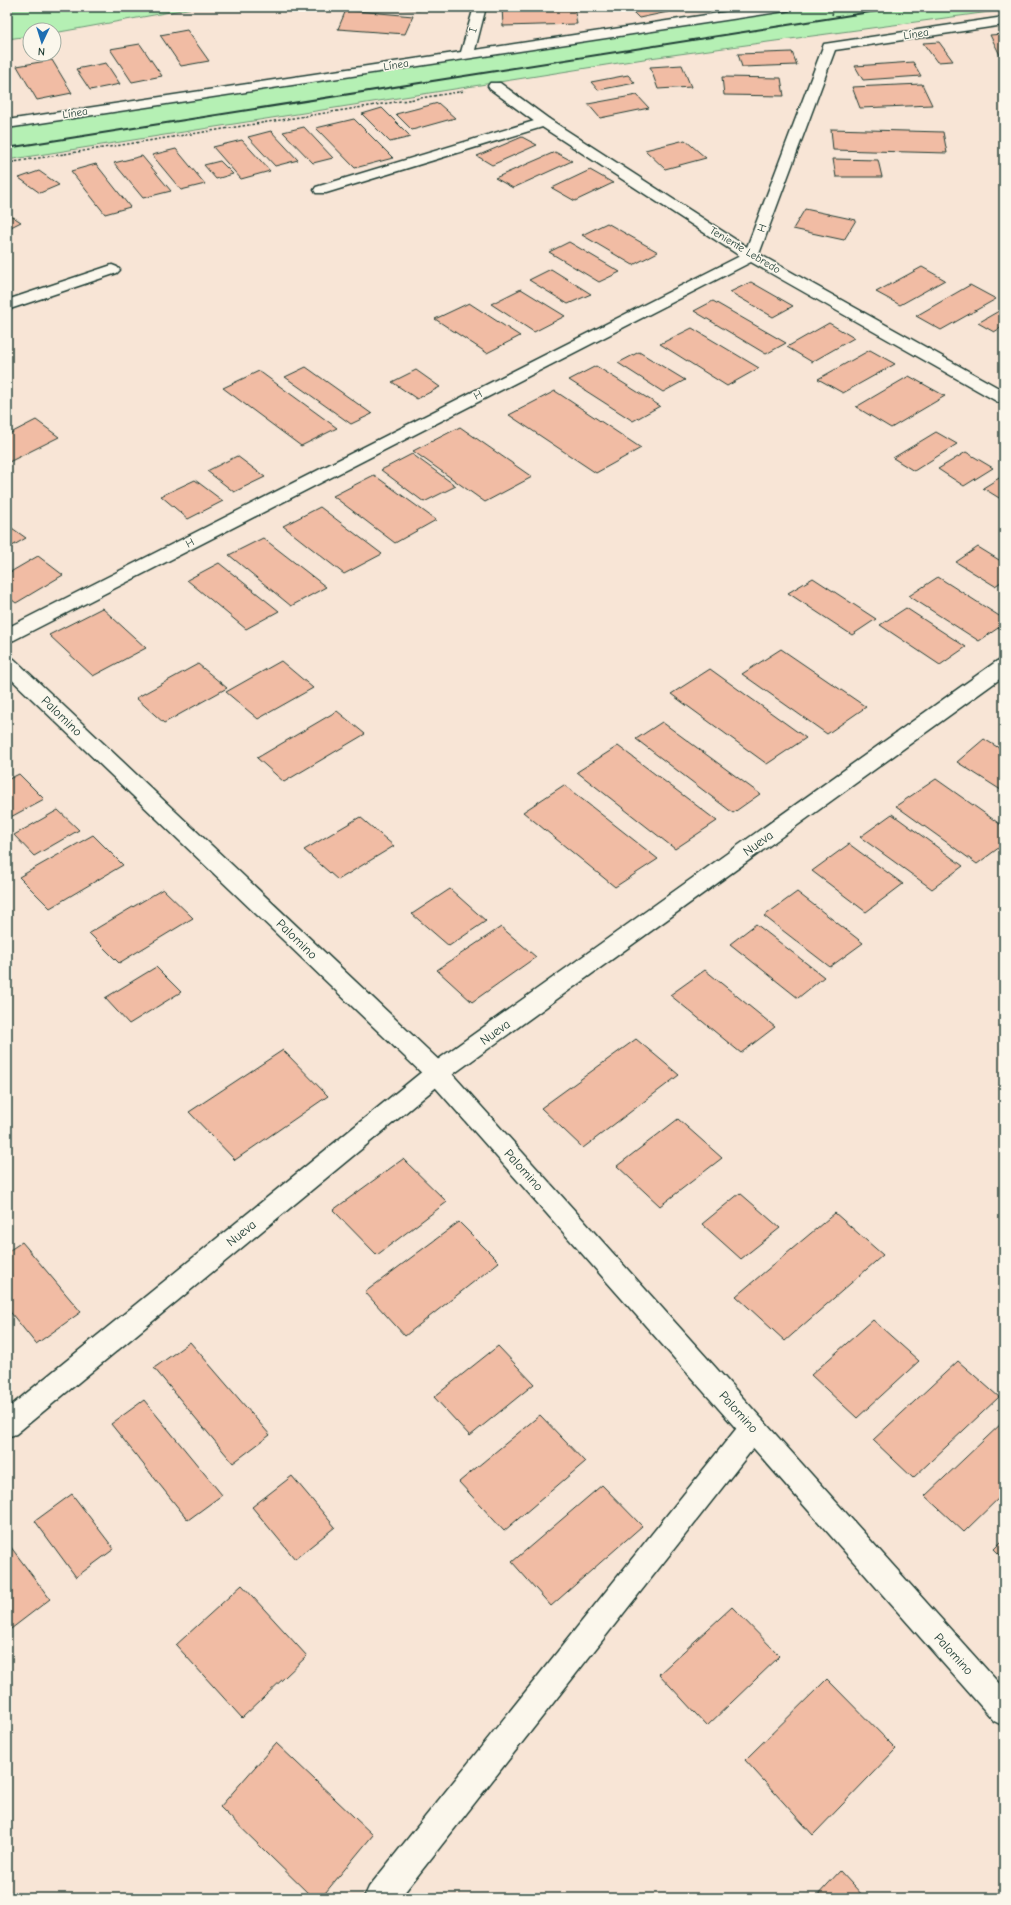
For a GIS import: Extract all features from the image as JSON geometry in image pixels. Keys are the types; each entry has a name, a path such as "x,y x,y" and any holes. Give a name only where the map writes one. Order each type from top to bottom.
{"street":[{"name":"I","path":"467,54 480,7"},
{"name":"Línea","path":"7,124 785,7"},
{"name":"Línea","path":"829,47 1004,21"},
{"name":"H","path":"7,636 751,256 829,47"},
{"name":"Teniente Lebredo","path":"495,86 544,122 751,256 1004,398"},
{"path":"321,190 544,122"},
{"path":"7,305 112,270"},
{"name":"Palomino","path":"7,664 437,1073 1004,1711"},
{"name":"Nueva","path":"7,1425 437,1073 1004,666"},
{"path":"380,1898 753,1428"}],"path":[{"path":"7,163 495,86"}],"green space":[{"path":"7,7 198,7 62,32 62,22 22,22 22,37 7,39"},
{"path":"778,7 1004,7 1004,10 650,58 7,160 7,121"}],"building":[{"path":"380,7 422,7 420,10"},
{"path":"502,7 574,7 577,24 503,26"},
{"path":"628,7 664,7 668,12 639,18"},
{"path":"346,10 413,16 405,34 338,29"},
{"path":"187,30 209,61 181,66 160,35"},
{"path":"1004,34 1004,61 1003,61 990,35"},
{"path":"939,42 953,61 937,62 923,43"},
{"path":"140,44 162,76 132,82 110,49"},
{"path":"792,52 797,65 742,67 738,54"},
{"path":"40,62 53,62 72,93 37,100 17,66"},
{"path":"913,62 921,76 863,80 855,66"},
{"path":"106,63 120,84 90,90 76,69"},
{"path":"682,65 691,87 658,89 650,67"},
{"path":"628,75 635,83 598,90 591,82"},
{"path":"722,77 781,78 784,96 724,95"},
{"path":"922,84 932,105 860,108 852,87"},
{"path":"637,95 649,108 600,118 588,104"},
{"path":"438,103 455,118 412,130 396,114"},
{"path":"382,108 411,137 390,142 362,114"},
{"path":"354,119 393,158 355,168 316,128"},
{"path":"304,127 333,158 313,163 283,132"},
{"path":"831,129 943,132 947,153 833,150"},
{"path":"271,131 298,160 275,166 248,137"},
{"path":"522,137 537,145 492,165 477,156"},
{"path":"242,140 270,171 241,179 213,147"},
{"path":"685,140 706,158 665,169 645,150"},
{"path":"176,149 205,184 181,190 152,155"},
{"path":"555,152 572,161 513,188 495,178"},
{"path":"142,156 171,191 143,198 114,163"},
{"path":"833,159 878,160 882,177 836,177"},
{"path":"220,161 233,174 216,179 204,165"},
{"path":"96,164 130,207 105,214 71,171"},
{"path":"590,170 613,183 575,201 552,188"},
{"path":"39,171 59,185 40,193 19,178"},
{"path":"805,209 856,220 844,240 793,229"},
{"path":"7,213 21,222 7,229"},
{"path":"607,223 658,252 633,265 582,235"},
{"path":"569,242 620,272 599,282 549,252"},
{"path":"922,267 945,280 900,305 876,292"},
{"path":"551,269 591,294 568,304 529,280"},
{"path":"751,282 793,306 773,317 730,292"},
{"path":"970,285 996,299 941,330 916,316"},
{"path":"521,289 565,316 534,332 491,304"},
{"path":"713,301 786,343 766,354 694,311"},
{"path":"469,303 520,336 487,353 435,319"},
{"path":"1004,308 1004,326 994,332 978,323"},
{"path":"829,323 854,338 812,362 787,347"},
{"path":"692,328 759,368 727,386 660,344"},
{"path":"870,350 895,364 843,393 818,379"},
{"path":"639,352 685,380 663,392 618,363"},
{"path":"596,366 660,406 633,421 569,380"},
{"path":"306,367 372,414 351,424 285,377"},
{"path":"416,370 440,387 417,399 392,382"},
{"path":"259,371 337,428 301,446 223,388"},
{"path":"909,376 945,396 891,428 856,407"},
{"path":"555,391 641,448 596,473 509,415"},
{"path":"36,420 59,437 7,463 7,435"},
{"path":"460,427 532,477 485,502 413,451"},
{"path":"936,432 957,444 914,471 893,458"},
{"path":"966,452 993,468 964,486 938,469"},
{"path":"412,454 456,486 424,502 381,470"},
{"path":"237,456 265,477 234,492 207,471"},
{"path":"374,475 436,520 395,543 333,496"},
{"path":"1004,475 1004,501 983,488"},
{"path":"195,480 223,501 188,519 161,496"},
{"path":"320,507 382,554 344,574 283,526"},
{"path":"9,526 26,538 7,549 7,527"},
{"path":"263,538 326,587 291,606 229,555"},
{"path":"978,547 1004,563 1004,580 995,586 956,562"},
{"path":"38,556 63,575 16,603 7,596 7,574"},
{"path":"219,563 279,611 246,629 187,580"},
{"path":"938,577 1004,619 1004,624 979,641 909,596"},
{"path":"813,578 876,619 852,635 788,593"},
{"path":"102,608 146,648 93,676 49,635"},
{"path":"906,608 966,647 940,665 880,625"},
{"path":"781,649 866,707 827,734 742,674"},
{"path":"281,661 313,688 258,719 226,692"},
{"path":"198,664 227,688 164,723 136,698"},
{"path":"710,669 806,738 767,764 671,694"},
{"path":"337,711 365,734 284,782 257,758"},
{"path":"662,722 760,794 733,813 636,739"},
{"path":"984,739 1004,751 1004,792 957,762"},
{"path":"618,746 717,821 675,849 577,772"},
{"path":"19,774 44,799 7,819 7,780"},
{"path":"936,779 1004,827 1004,844 977,864 896,806"},
{"path":"564,785 658,859 615,887 523,812"},
{"path":"58,810 79,830 34,856 14,835"},
{"path":"892,814 963,866 932,889 860,837"},
{"path":"360,817 394,846 338,880 304,850"},
{"path":"93,835 123,865 50,908 19,877"},
{"path":"849,844 903,884 866,912 812,871"},
{"path":"163,889 193,918 119,963 89,933"},
{"path":"450,889 486,921 449,946 412,914"},
{"path":"797,892 863,943 830,967 764,916"},
{"path":"756,924 824,977 798,998 730,944"},
{"path":"501,927 536,957 472,1002 437,970"},
{"path":"156,967 181,992 129,1024 105,998"},
{"path":"705,970 775,1027 741,1053 670,995"},
{"path":"636,1039 679,1075 583,1148 541,1108"},
{"path":"283,1050 328,1096 235,1160 189,1112"},
{"path":"678,1119 722,1158 660,1206 617,1166"},
{"path":"403,1159 447,1202 377,1255 333,1210"},
{"path":"740,1193 780,1228 741,1259 702,1224"},
{"path":"835,1213 883,1255 785,1341 736,1296"},
{"path":"459,1222 499,1262 405,1336 365,1292"},
{"path":"22,1242 81,1312 36,1344 7,1308 7,1252"},
{"path":"873,1320 919,1361 857,1418 811,1375"},
{"path":"190,1342 270,1435 233,1463 154,1368"},
{"path":"498,1346 534,1384 470,1436 434,1397"},
{"path":"958,1361 999,1397 913,1478 873,1440"},
{"path":"144,1400 222,1495 188,1520 111,1424"},
{"path":"540,1415 585,1462 504,1531 459,1482"},
{"path":"1004,1421 1004,1493 964,1532 925,1496"},
{"path":"292,1476 335,1527 295,1559 252,1507"},
{"path":"602,1485 642,1526 551,1606 512,1562"},
{"path":"72,1494 114,1549 76,1577 35,1521"},
{"path":"1004,1539 1004,1559 994,1549"},
{"path":"7,1542 50,1599 7,1632"},
{"path":"242,1585 307,1656 242,1718 176,1645"},
{"path":"732,1607 780,1656 707,1726 659,1674"},
{"path":"827,1679 896,1749 813,1835 745,1760"},
{"path":"276,1743 373,1835 321,1898 313,1898 220,1807"},
{"path":"840,1871 865,1898 815,1898"}],"railway":[{"path":"7,148 902,7"}]}
